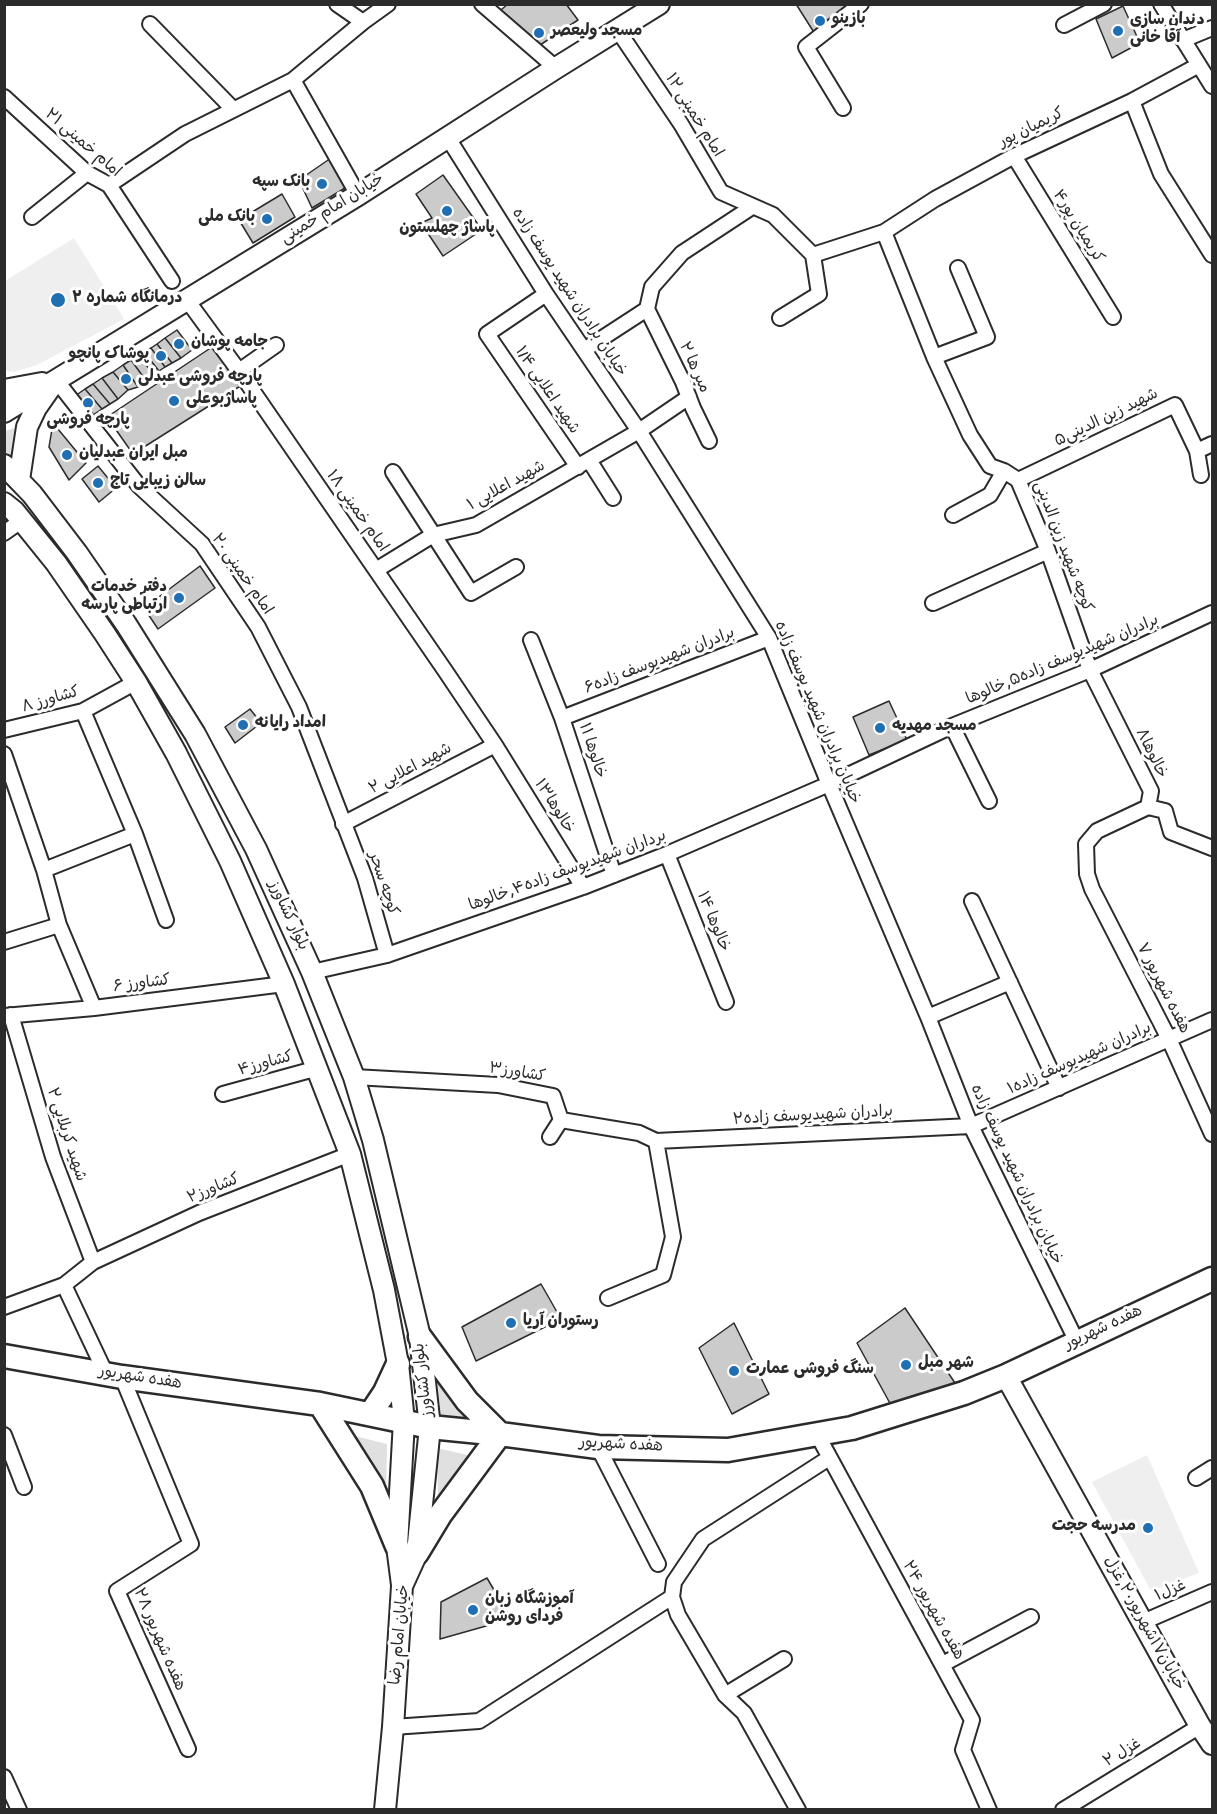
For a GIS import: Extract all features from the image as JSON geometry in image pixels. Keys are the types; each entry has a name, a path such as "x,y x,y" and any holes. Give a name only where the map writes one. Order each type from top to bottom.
{"main road":[{"name":"خیابان امام خمینی","path":"4,412 358,195 659,4"},
{"path":"4,390 56,380"},
{"path":"10,509 26,487 27,428 36,408 56,380"},
{"name":"بلوار کشاورز","path":"4,465 26,487 77,553 126,624 195,734 256,849 312,972 354,1077 373,1140 421,1345 430,1427"},
{"name":"بلوار کشاورز","path":"10,509 56,563 136,682 176,753 230,861 318,1068 350,1154 384,1290 397,1361 404,1421 407,1549"},
{"name":"هفده شهریور","path":"4,1356 114,1376 320,1404 430,1427 598,1447 728,1450 852,1428 964,1393 1006,1376 1212,1279"},
{"path":"320,1404 372,1486 407,1549 440,1515 500,1434 467,1401 421,1345 397,1361 385,1392 371,1413"},
{"name":"خیابان۱۷شهریور۲۰,غزل","path":"1006,1376 1208,1735"},
{"name":"خیابان امام رضا","path":"385,1809 402,1586 430,1427"}],"street":[{"path":"337,4 363,22"},
{"path":"109,185 185,135 293,80 388,4"},
{"path":"843,108 806,47 861,4"},
{"path":"1064,25 1104,4"},
{"path":"1161,4 1212,86"},
{"path":"484,5 556,68"},
{"path":"150,24 233,109"},
{"path":"1183,40 1212,28"},
{"name":"امام خمینی ۱۲","path":"617,29 681,124 721,192 773,214 813,255"},
{"name":"کریمیان پور","path":"813,255 884,232 935,199 1014,156 1132,101 1199,65"},
{"path":"293,80 358,195"},
{"name":"امام خمینی ۲۱","path":"4,97 87,172 109,185 172,281"},
{"path":"1132,101 1161,174 1212,255"},
{"name":"خیابان برادران شهید یوسف زاده","path":"448,138 546,294 639,431 769,638 928,1017 971,1126 1077,1342"},
{"name":"کریمیان پور۴","path":"1014,156 1113,317"},
{"path":"32,218 87,172"},
{"path":"584,350 647,309 652,287 682,253 752,207"},
{"name":"کوچه شهید زین الدینی","path":"884,232 934,357 970,435 990,466 1018,480 1048,551 1090,670"},
{"path":"780,318 819,294 813,255"},
{"path":"934,357 987,337 958,268"},
{"name":"شهید اعلایی ۱/۴","path":"546,294 487,334 583,464 613,498"},
{"name":"امام خمینی ۱۸","path":"187,300 239,371 495,745"},
{"name":"میر ها ۲","path":"647,309 709,441"},
{"path":"239,371 276,345"},
{"name":"امام خمینی ۲۰","path":"56,380 139,486 202,544 258,627 299,707 343,824"},
{"name":"شهید اعلایی ۱","path":"376,570 434,535 476,525 639,431 689,397"},
{"name":"شهید زین الدینی۵","path":"1018,480 1175,405 1197,451 1201,475"},
{"path":"1197,451 1212,444"},
{"path":"953,515 990,495 1004,471"},
{"path":"393,472 471,594 516,567"},
{"path":"4,533 10,509"},
{"path":"933,603 1048,551"},
{"name":"برادران شهیدیوسف زاده۵,خالوها","path":"829,784 952,726 1090,670 1212,613"},
{"name":"برادران شهیدیوسف زاده۶","path":"562,717 769,638"},
{"name":"خالوها ۱۱","path":"531,640 562,717 614,875"},
{"name":"خالوها۸","path":"1090,670 1151,791 1148,807"},
{"name":"کشاورز ۸","path":"4,730 84,711 136,682"},
{"path":"84,711 135,834 166,920"},
{"path":"952,726 989,801"},
{"name":"شهید اعلایی ۲","path":"343,824 495,745"},
{"name":"خالوها۱۳","path":"495,745 583,887"},
{"path":"4,754 44,870 59,925 94,1008"},
{"name":"برداران شهیدیوسف زاده۴,خالوها","path":"312,972 387,955 583,887 667,854 829,784"},
{"path":"1148,807 1165,811 1171,832 1212,848"},
{"name":"هفده شهریور ۷","path":"1148,807 1097,831 1086,844 1086,859 1092,889 1208,1111 1212,1134"},
{"name":"کوچه سحر","path":"343,824 365,878 387,955"},
{"path":"44,870 135,834"},
{"name":"خالوها ۱۴","path":"667,854 726,1002"},
{"path":"972,901 1059,1088"},
{"path":"4,942 59,925"},
{"path":"928,1017 1010,982"},
{"name":"کشاورز ۶","path":"8,1016 94,1008 284,984"},
{"name":"شهید کربلایی ۲","path":"8,1016 53,1157 93,1262"},
{"name":"برادران شهیدیوسف زاده۱","path":"971,1126 1212,1020"},
{"name":"کشاورز۴","path":"223,1094 318,1068"},
{"name":"کشاورز۳","path":"354,1077 498,1085 553,1096 561,1120"},
{"path":"550,1137 561,1120 639,1132 656,1141 673,1237 663,1275 608,1298"},
{"name":"برادران شهیدیوسف زاده۲","path":"656,1141 971,1126"},
{"name":"کشاورز۲","path":"4,1307 64,1285 93,1262 199,1212 350,1154"},
{"path":"64,1285 114,1376"},
{"name":"هفده شهریور ۲۸","path":"114,1376 191,1544 117,1591 188,1749"},
{"name":"هفده شهریور ۲۴","path":"817,1434 972,1720 963,1750 989,1809"},
{"path":"4,1435 24,1487"},
{"path":"598,1447 658,1564"},
{"path":"798,1809 744,1713 725,1695 678,1615 672,1597 674,1582 703,1539 829,1458"},
{"path":"1196,1478 1212,1468"},
{"name":"غزل۱","path":"1143,1622 1212,1592"},
{"path":"393,1727 478,1722 672,1597"},
{"path":"943,1664 1031,1617"},
{"path":"725,1695 784,1659"},
{"name":"غزل ۲","path":"1063,1809 1208,1735"},
{"path":"4,1777 19,1809"}],"shaded area":[{"name":"درمانگاه شماره ۲","path":"74,238 124,319 37,365 14,372 5,371 5,281"},
{"path":"20,427 14,462 5,454 4,431"},
{"path":"436,1379 468,1418 441,1415"},
{"path":"355,1436 387,1444 386,1497"},
{"path":"437,1448 472,1456 438,1498"},
{"name":"مدرسه حجت","path":"1147,1455 1199,1573 1151,1591 1092,1482"}],"building":[{"name":"مسجد ولیعصر","path":"508,4 566,4 578,20 537,47 496,14"},
{"name":"بازینو","path":"796,4 850,4 815,34"},
{"name":"دندان سازی آقا خانی","path":"1123,6 1140,43 1112,58 1096,19"},
{"name":"بانک سپه","path":"331,158 345,188 312,208 299,180"},
{"name":"پاساژ چهلستون","path":"443,175 482,230 443,256 421,223 432,218 416,194"},
{"name":"بانک ملی","path":"282,194 295,217 253,243 239,220"},
{"name":"جامه پوشان","path":"177,330 192,350 181,358 165,338"},
{"path":"165,338 181,358 172,363 157,344"},
{"name":"پوشاک پانچو","path":"157,344 172,363 165,367 151,348"},
{"name":"پاساژبوعلی","path":"215,345 242,385 133,454 107,417"},
{"path":"151,348 165,367 159,371 144,352"},
{"path":"144,352 159,371 154,375 139,356"},
{"path":"139,356 154,375 147,382 131,360"},
{"path":"131,360 147,382 138,387 123,365"},
{"name":"پارچه فروشی عبدلی","path":"123,365 138,387 128,390 113,372"},
{"path":"113,372 128,390 118,399 102,378"},
{"path":"102,378 118,399 110,404 93,384"},
{"path":"93,384 110,404 102,409 85,389"},
{"name":"پارچه فروشی","path":"85,389 102,409 90,417 75,396"},
{"name":"مبل ایران عبدلیان","path":"53,423 86,463 69,480 49,447"},
{"name":"سالن زیبایی تاج","path":"98,466 116,488 99,502 82,479"},
{"name":"دفتر خدمات ارتباطی پارسه","path":"200,566 215,588 158,629 144,608"},
{"name":"مسجد مهدیه","path":"889,701 907,740 869,755 853,717"},
{"name":"امداد رایانه","path":"250,709 261,723 235,743 225,727"},
{"name":"رستوران آریا","path":"541,1284 561,1319 476,1361 462,1327"},
{"name":"شهر مبل","path":"905,1308 957,1386 892,1407 857,1343"},
{"name":"سنگ فروشی عمارت","path":"734,1323 769,1394 732,1414 699,1348"},
{"name":"آموزشگاه زبان فردای روشن","path":"487,1578 511,1619 440,1639 441,1602"}],"place":[{"name":"بازینو","path":"820,21"},
{"name":"دندان سازی آقا خانی","path":"1118,31"},
{"name":"مسجد ولیعصر","path":"539,33"},
{"name":"بانک سپه","path":"322,184"},
{"name":"پاساژ چهلستون","path":"447,211"},
{"name":"بانک ملی","path":"267,219"},
{"name":"درمانگاه شماره ۲","path":"58,300"},
{"name":"جامه پوشان","path":"179,344"},
{"name":"پوشاک پانچو","path":"161,356"},
{"name":"پارچه فروشی عبدلی","path":"126,379"},
{"name":"پاساژبوعلی","path":"174,401"},
{"name":"پارچه فروشی","path":"88,403"},
{"name":"مبل ایران عبدلیان","path":"67,455"},
{"name":"سالن زیبایی تاج","path":"98,483"},
{"name":"دفتر خدمات ارتباطی پارسه","path":"179,598"},
{"name":"امداد رایانه","path":"243,725"},
{"name":"مسجد مهدیه","path":"880,728"},
{"name":"رستوران آریا","path":"511,1323"},
{"name":"شهر مبل","path":"906,1365"},
{"name":"سنگ فروشی عمارت","path":"734,1371"},
{"name":"مدرسه حجت","path":"1148,1528"},
{"name":"آموزشگاه زبان فردای روشن","path":"473,1610"}]}
